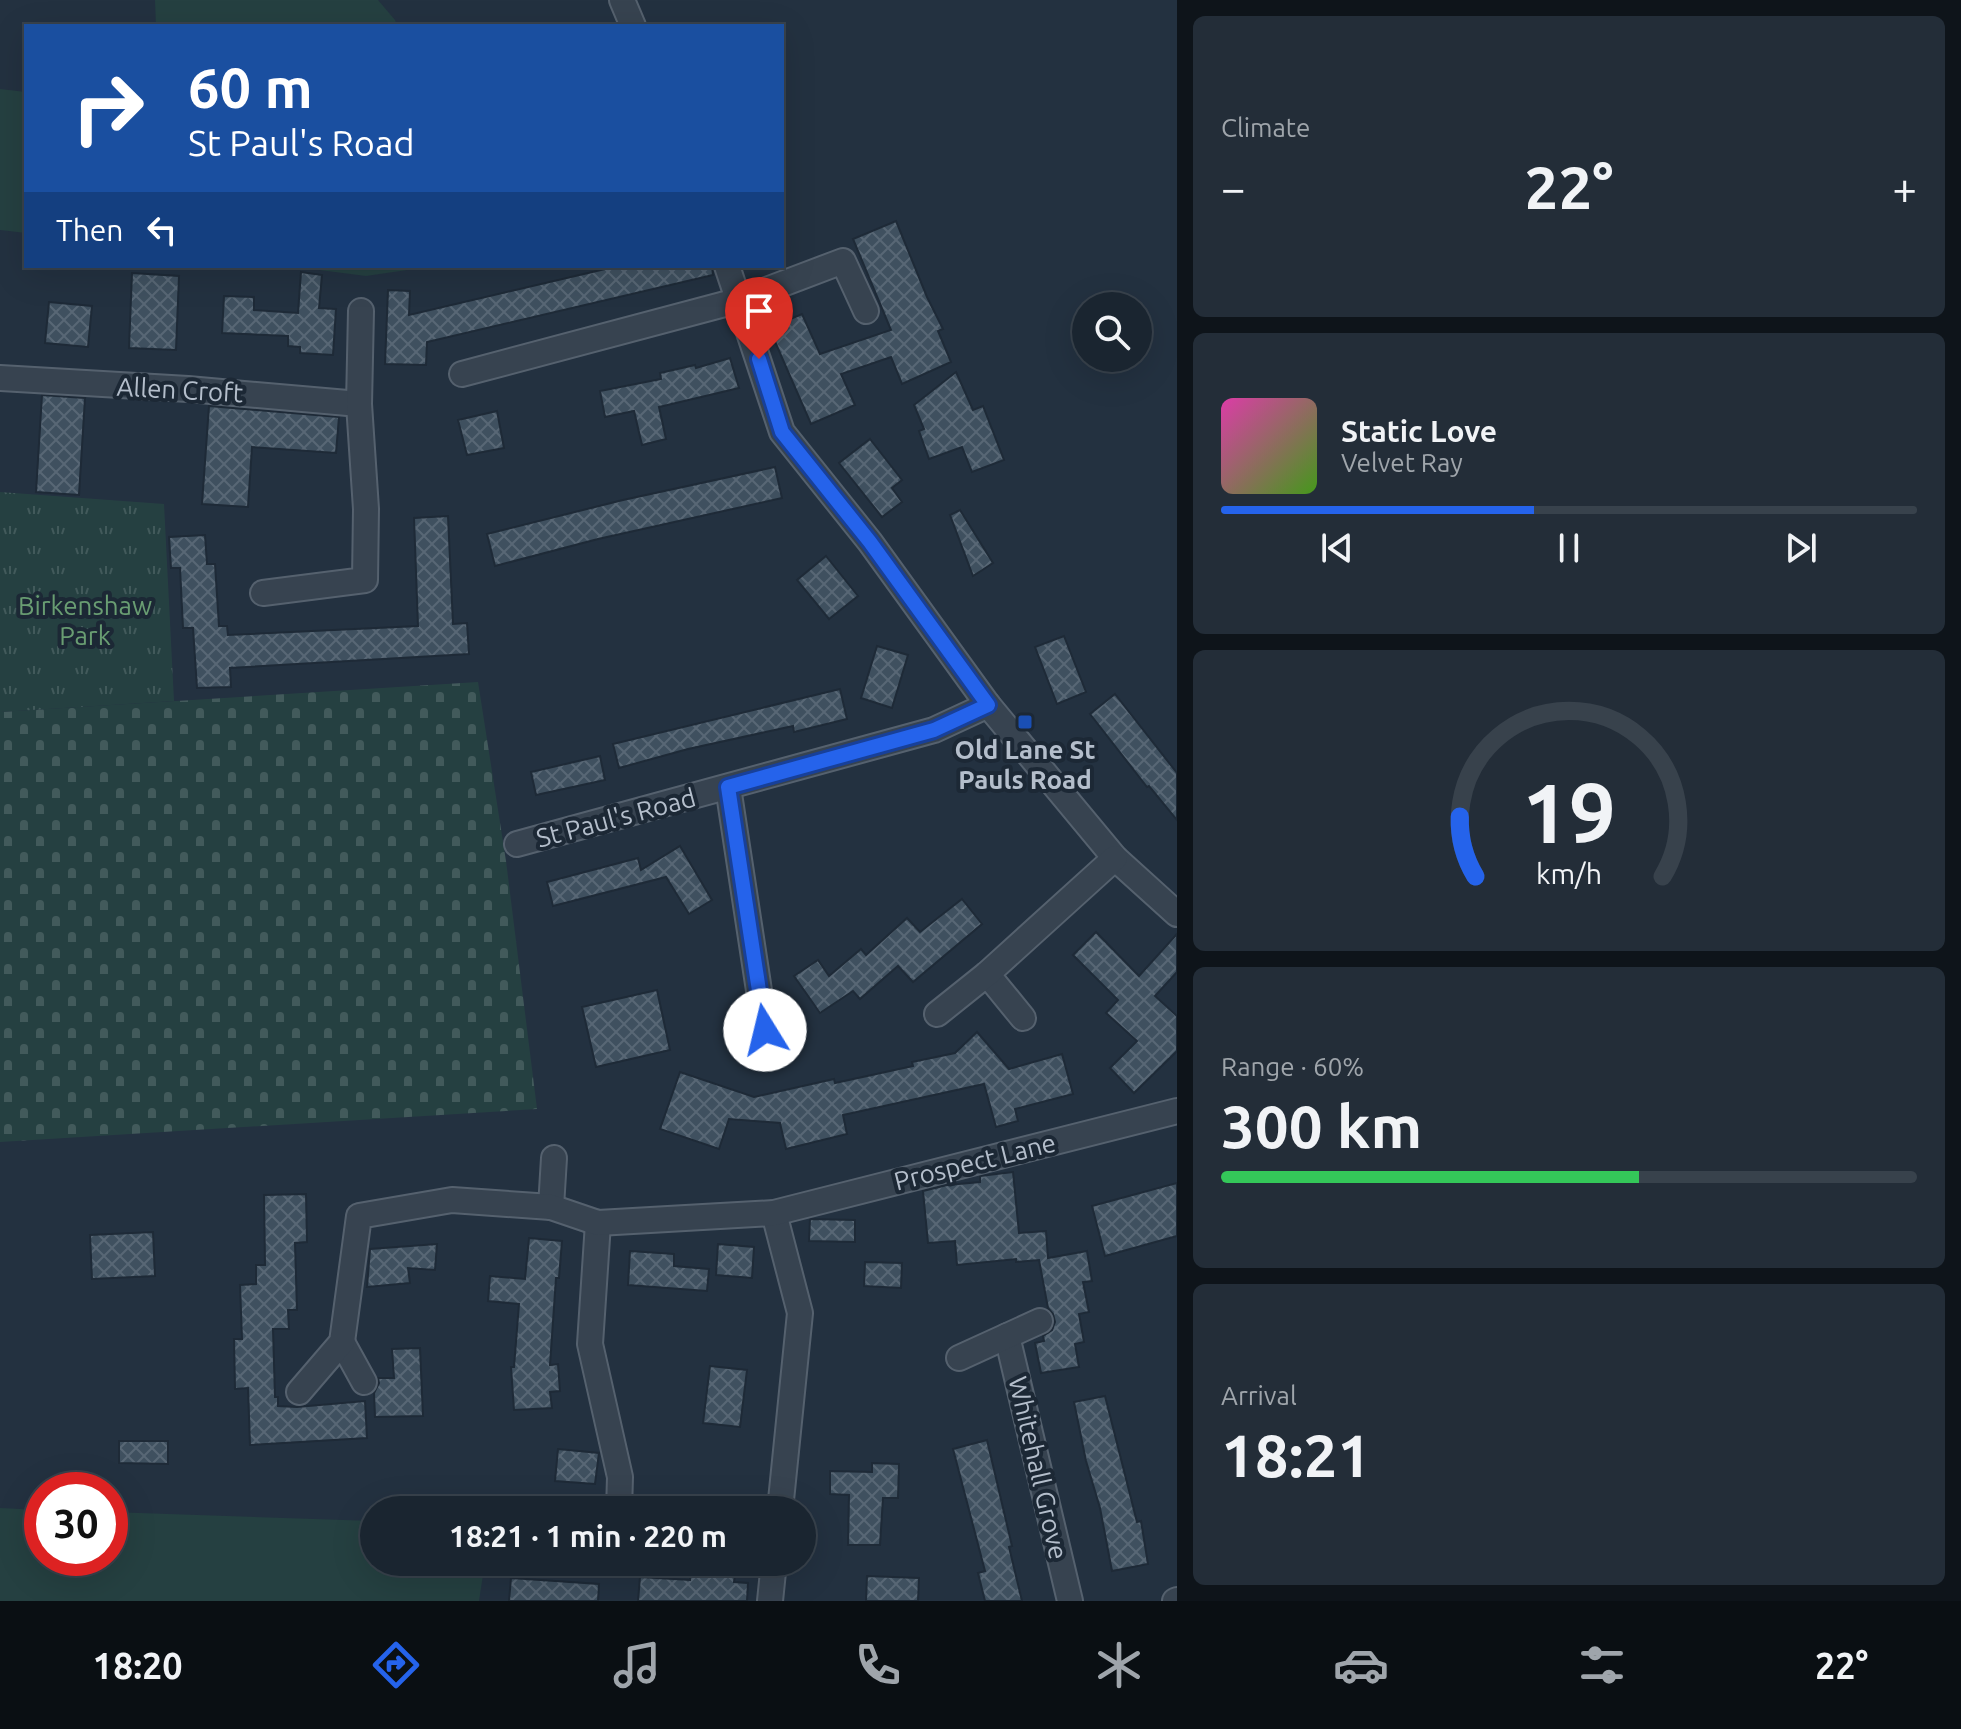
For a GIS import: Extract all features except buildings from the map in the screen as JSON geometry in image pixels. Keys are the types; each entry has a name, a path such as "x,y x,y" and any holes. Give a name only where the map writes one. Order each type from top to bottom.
{"street":[{"path":"622,0 632,24"},
{"path":"462,374 740,300 843,261 866,311"},
{"path":"728,268 782,432 870,542 988,705 1115,858 1177,914"},
{"path":"263,593 365,580 366,509 359,404 361,311"},
{"name":"Allen Croft","path":"0,378 188,389 359,404"},
{"name":"St Paul's Road","path":"517,844 934,730 988,705"},
{"path":"728,787 765,1030"},
{"path":"937,1014 987,974 1115,858"},
{"path":"987,974 1023,1018"},
{"name":"Prospect Lane","path":"342,1342 359,1216 452,1200 551,1207 598,1223 774,1213 1177,1111"},
{"path":"551,1207 554,1158"},
{"path":"774,1213 800,1313 781,1496"},
{"path":"598,1223 590,1344 620,1477 619,1496"},
{"path":"959,1358 1040,1321"},
{"name":"Whitehall Grove","path":"1007,1336 1070,1601"},
{"path":"299,1392 342,1342 364,1382"},
{"path":"770,1601 773,1576"}],"green space":[{"path":"155,0 378,0 396,24 156,24"},
{"path":"0,89 24,92 24,233 0,230"},
{"path":"304,268 414,269 366,276"},
{"name":"Birkenshaw Park","path":"0,492 164,504 174,701 0,712"},
{"path":"478,682 506,861 537,1109 0,1142 0,712"},
{"path":"0,1508 24,1509 24,1576 128,1576 128,1513 360,1521 360,1576 483,1576 479,1601 0,1601"}],"place":[{"name":"Old Lane St Pauls Road","path":"1025,722"}],"route":[{"path":"759,359 782,432 870,542 988,705 934,730 728,787 765,1030"}]}
